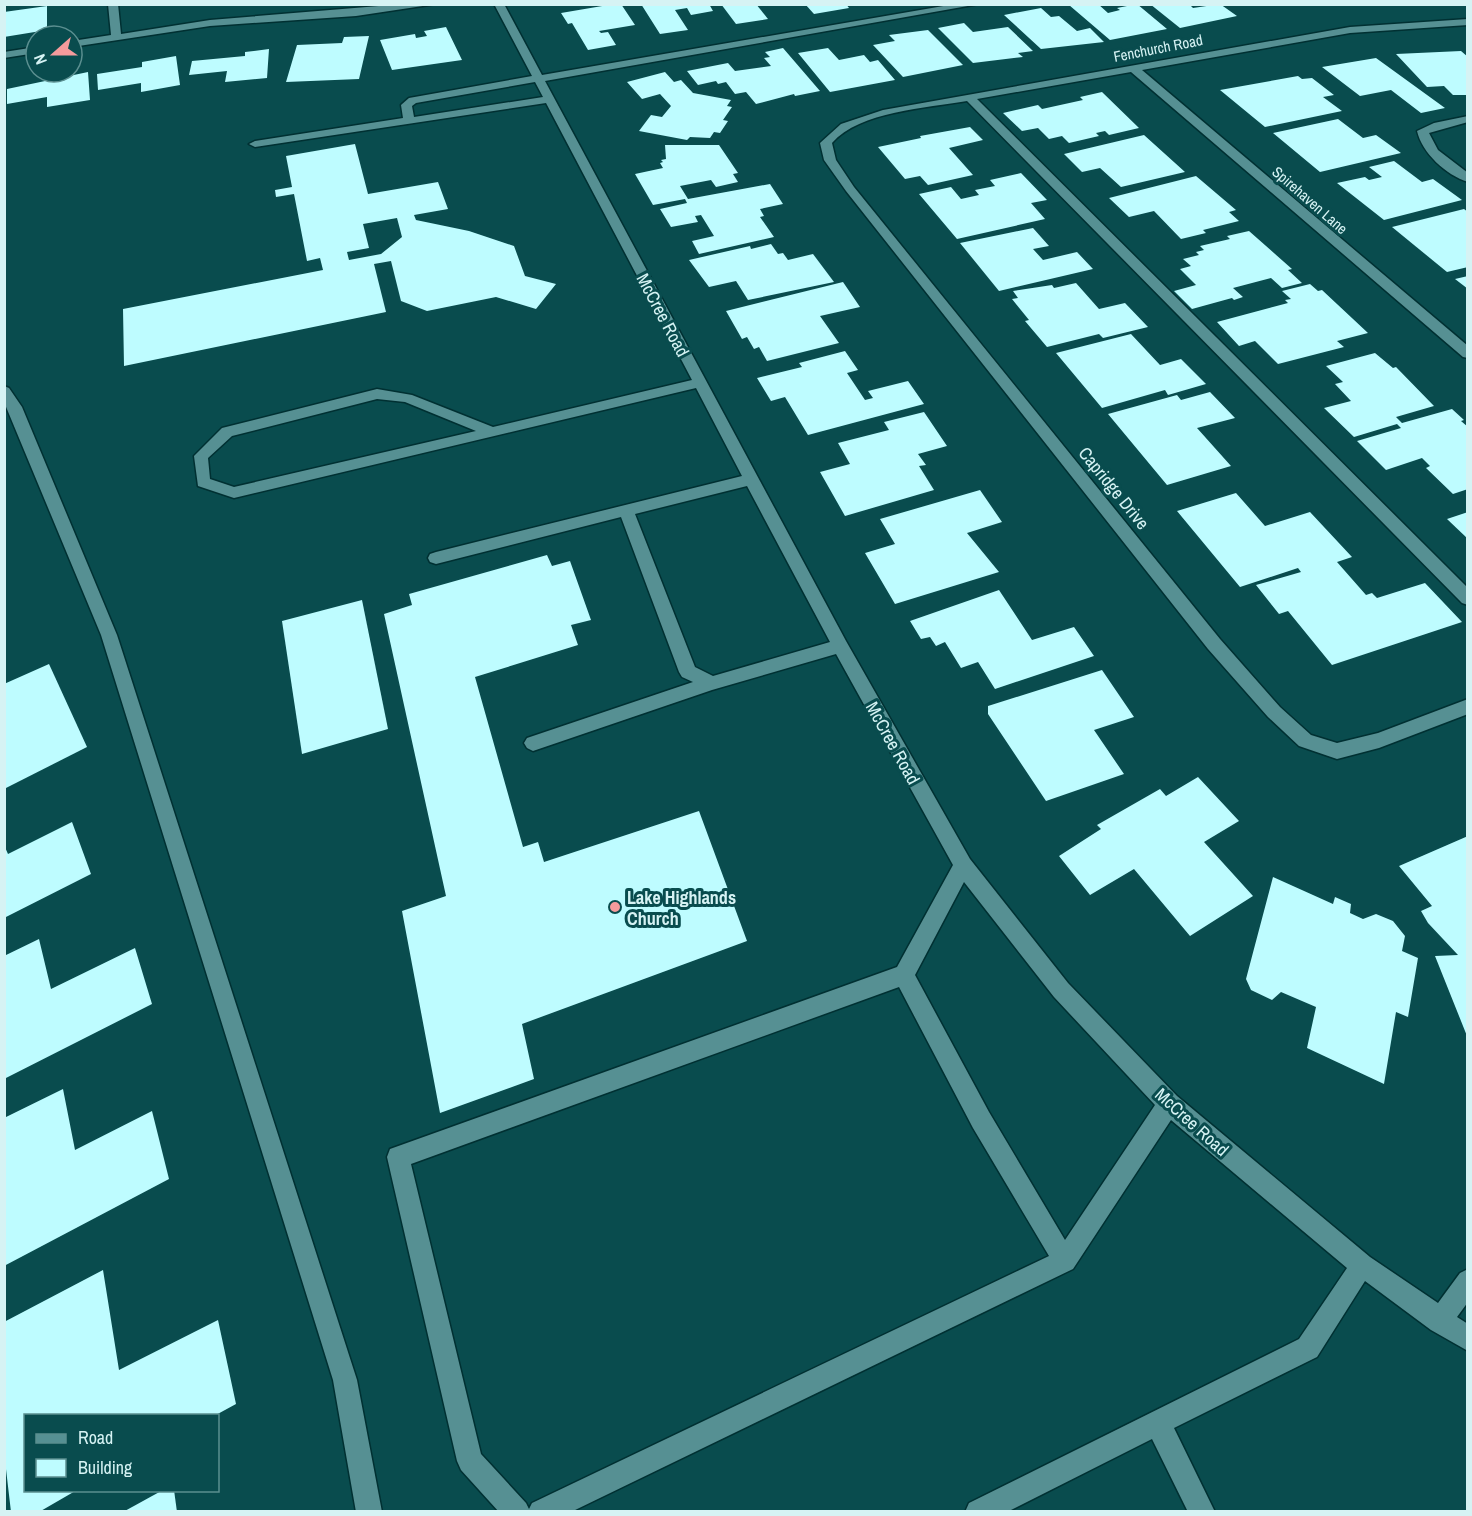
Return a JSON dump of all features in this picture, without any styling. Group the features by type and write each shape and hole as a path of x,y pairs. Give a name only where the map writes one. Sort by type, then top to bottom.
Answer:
{"street":[{"path":"113,4 116,38"},
{"path":"304,4 307,16"},
{"path":"84,42 210,23 356,13 432,4"},
{"name":"McCree Road","path":"499,4 537,80 840,646 963,865 1061,990 1169,1104 1362,1265 1467,1339"},
{"path":"409,121 406,105 413,100 975,4"},
{"name":"Fenchurch Road","path":"856,121 970,98 1350,30 1467,22"},
{"path":"4,55 24,52"},
{"name":"Spirehaven Lane","path":"1133,68 1467,354"},
{"path":"970,98 1467,599"},
{"path":"255,144 548,100"},
{"path":"1467,119 1438,124 1423,131 1424,141 1467,179"},
{"name":"Capridge Drive","path":"856,121 836,130 826,143 830,160 850,189 1214,644 1274,712 1305,741 1337,751 1379,740 1467,706"},
{"path":"493,432 406,398 377,394 227,432 201,456 203,482 234,493 493,432 699,383"},
{"path":"4,392 15,407 109,635 345,1380 369,1512"},
{"path":"436,558 752,479"},
{"path":"626,510 688,672 712,683"},
{"path":"533,743 712,683 840,646"},
{"path":"517,1512 470,1461 398,1157 904,975 963,865"},
{"path":"904,975 981,1120 1065,1261"},
{"path":"541,1512 1065,1261 1169,1104"},
{"path":"978,1512 1308,1348 1362,1265"},
{"path":"1440,1320 1467,1281"},
{"path":"1158,1423 1202,1512"}],"building":[{"path":"621,4 635,25 599,31 608,32 616,45 588,50 572,23 568,24 561,13"},
{"path":"641,4 709,4 713,11 691,15 687,8 675,10 688,30 660,34"},
{"path":"721,4 756,4 768,19 736,24"},
{"path":"805,4 846,4 849,8 814,14"},
{"path":"1098,4 1108,13 1120,10 1117,8 1137,4 1167,29 1110,40 1069,5"},
{"path":"1150,4 1189,4 1193,8 1220,4 1237,16 1180,28"},
{"path":"47,6 47,24 24,24 24,34 4,37 4,12"},
{"path":"1041,8 1051,17 1059,16 1077,31 1090,28 1104,42 1041,49 1004,15"},
{"path":"964,23 973,32 1008,27 1033,51 1018,53 1023,57 973,63 938,28"},
{"path":"446,27 462,60 392,70 380,40 415,34 416,38 427,36 424,31"},
{"path":"928,30 963,65 903,77 873,45 895,41 889,35"},
{"path":"369,36 359,79 286,82 297,45 342,43 344,37"},
{"path":"783,48 820,91 795,96 794,94 756,104 746,92 735,94 726,82 718,84 716,81 698,85 687,71 728,63 735,71 771,66 764,58 770,57 765,52"},
{"path":"828,48 839,60 864,55 870,62 878,60 895,80 830,92 798,53"},
{"path":"269,49 267,78 225,82 227,71 189,75 192,61 245,56 245,52"},
{"path":"1461,51 1468,57 1468,95 1453,95 1444,86 1427,87 1396,54"},
{"path":"176,56 180,85 141,92 141,83 98,90 97,74 142,67 142,62"},
{"path":"1376,58 1445,108 1421,113 1391,90 1360,96 1322,67"},
{"path":"88,72 90,100 47,107 47,97 7,104 7,89 31,84 84,84 84,73"},
{"path":"665,72 674,82 681,80 693,93 731,100 727,106 732,107 723,120 728,121 720,133 714,132 710,138 690,137 687,140 639,131 651,115 662,117 671,106 660,94 642,99 627,82"},
{"path":"1298,76 1302,79 1312,78 1334,95 1323,97 1342,111 1265,127 1220,90"},
{"path":"1102,92 1139,128 1109,135 1105,131 1096,133 1099,136 1069,143 1062,136 1049,139 1038,128 1022,131 1003,113 1038,105 1042,109 1083,100 1080,97"},
{"path":"1338,119 1363,138 1376,135 1401,153 1320,172 1273,133"},
{"path":"970,127 983,140 949,148 973,175 928,185 920,176 905,179 878,147 921,138 920,136"},
{"path":"1144,135 1185,172 1121,187 1100,168 1082,172 1064,154"},
{"path":"355,144 368,194 438,182 448,209 414,215 416,220 469,231 514,246 525,276 556,284 536,309 496,297 427,311 401,301 391,261 374,264 386,312 124,366 123,309 323,270 320,258 307,261 294,194 276,197 275,190 292,187 286,156","holes":["397,218 402,237 381,254 349,260 347,252 369,248 363,224"]},
{"path":"665,145 719,145 738,173 733,174 738,182 716,187 711,180 680,186 688,199 770,184 783,204 760,209 764,216 760,217 774,237 699,254 692,241 714,236 701,215 695,216 698,222 671,227 660,209 687,203 685,199 653,205 635,174 663,168 660,163 663,162 661,160 666,159"},
{"path":"1394,161 1422,182 1433,179 1462,200 1384,220 1337,183 1365,177 1369,180 1382,177 1369,167"},
{"path":"1021,173 1047,200 1031,203 1045,219 957,239 919,194 951,187 961,199 979,195 975,190 995,186 990,180"},
{"path":"1196,176 1236,210 1229,212 1239,221 1203,230 1206,233 1181,239 1154,211 1129,217 1109,198"},
{"path":"1464,209 1468,212 1468,267 1447,272 1392,227"},
{"path":"1033,228 1049,246 1033,249 1043,260 1077,252 1093,269 999,291 960,243"},
{"path":"1249,231 1292,269 1288,270 1302,283 1282,288 1271,278 1233,288 1243,297 1192,309 1174,291 1196,285 1180,269 1191,266 1183,259 1199,255 1196,252 1204,250 1200,246 1230,239 1227,236"},
{"path":"771,244 778,254 783,253 788,260 813,254 834,282 748,300 736,281 709,287 689,260 750,246 751,249"},
{"path":"1468,276 1468,289 1455,279"},
{"path":"843,282 860,307 820,316 839,343 767,361 759,347 754,349 747,337 742,339 726,311"},
{"path":"1076,283 1099,309 1125,303 1148,327 1103,338 1099,334 1047,347 1025,321 1029,320 1012,299 1018,298 1013,291 1052,285 1054,288"},
{"path":"1310,284 1318,291 1322,290 1368,333 1337,341 1344,347 1278,364 1255,341 1239,346 1217,322 1288,303 1285,300 1291,299 1282,291"},
{"path":"1131,334 1160,365 1181,359 1206,384 1168,395 1165,390 1102,408 1056,353"},
{"path":"845,351 858,370 847,373 865,400 873,398 868,391 908,381 924,404 808,435 785,397 771,401 757,378 802,367 799,363"},
{"path":"1375,353 1393,368 1396,367 1434,406 1396,417 1402,423 1452,409 1464,420 1461,421 1468,427 1468,489 1453,494 1426,468 1430,466 1422,458 1386,470 1357,441 1401,428 1397,424 1354,437 1324,408 1351,401 1335,384 1343,382 1326,366"},
{"path":"1210,392 1235,418 1197,428 1231,466 1167,485 1108,414 1177,395 1181,400"},
{"path":"924,412 947,446 918,454 926,465 919,466 934,490 845,516 820,472 850,464 838,443 889,430 884,422"},
{"path":"980,490 1002,522 967,533 999,572 895,604 865,553 895,544 880,519"},
{"path":"1236,493 1265,526 1310,512 1352,557 1337,562 1366,595 1372,593 1377,598 1425,583 1462,622 1332,665 1288,611 1279,614 1256,585 1301,572 1298,568 1240,587 1177,511"},
{"path":"1468,512 1468,539 1447,519"},
{"path":"547,555 552,566 570,561 591,620 571,625 578,645 475,677 523,847 538,842 544,862 699,811 747,941 522,1024 534,1079 440,1113 402,911 446,896 384,614 412,605 409,594"},
{"path":"999,590 1032,640 1074,627 1094,656 995,689 978,662 961,668 945,642 936,646 930,637 921,639 910,621"},
{"path":"362,600 388,729 302,754 282,621"},
{"path":"49,664 87,747 4,789 4,684"},
{"path":"1102,670 1134,717 1094,730 1124,774 1046,801 988,714 988,706"},
{"path":"1198,777 1239,821 1204,842 1253,896 1190,936 1134,869 1090,895 1059,856 1101,829 1097,825 1160,789 1166,796"},
{"path":"72,822 91,874 4,918 4,845 8,854"},
{"path":"1468,836 1467,1036 1435,956 1458,955 1428,923 1421,911 1432,906 1399,866"},
{"path":"1273,877 1333,904 1335,897 1351,904 1350,913 1363,919 1376,914 1393,921 1405,936 1402,951 1418,958 1408,1017 1396,1012 1384,1084 1307,1048 1316,1007 1281,992 1272,1000 1251,990 1246,979"},
{"path":"39,939 51,989 135,948 152,1004 4,1079 4,956"},
{"path":"63,1089 75,1150 152,1111 169,1179 4,1266 4,1118"},
{"path":"103,1270 119,1370 218,1320 236,1404 218,1414 24,1414 24,1492 74,1492 39,1512 11,1512 4,1452 4,1322"},
{"path":"159,1492 174,1492 177,1512 123,1512"}],"place":[{"name":"Lake Highlands Church","path":"615,907"}]}
